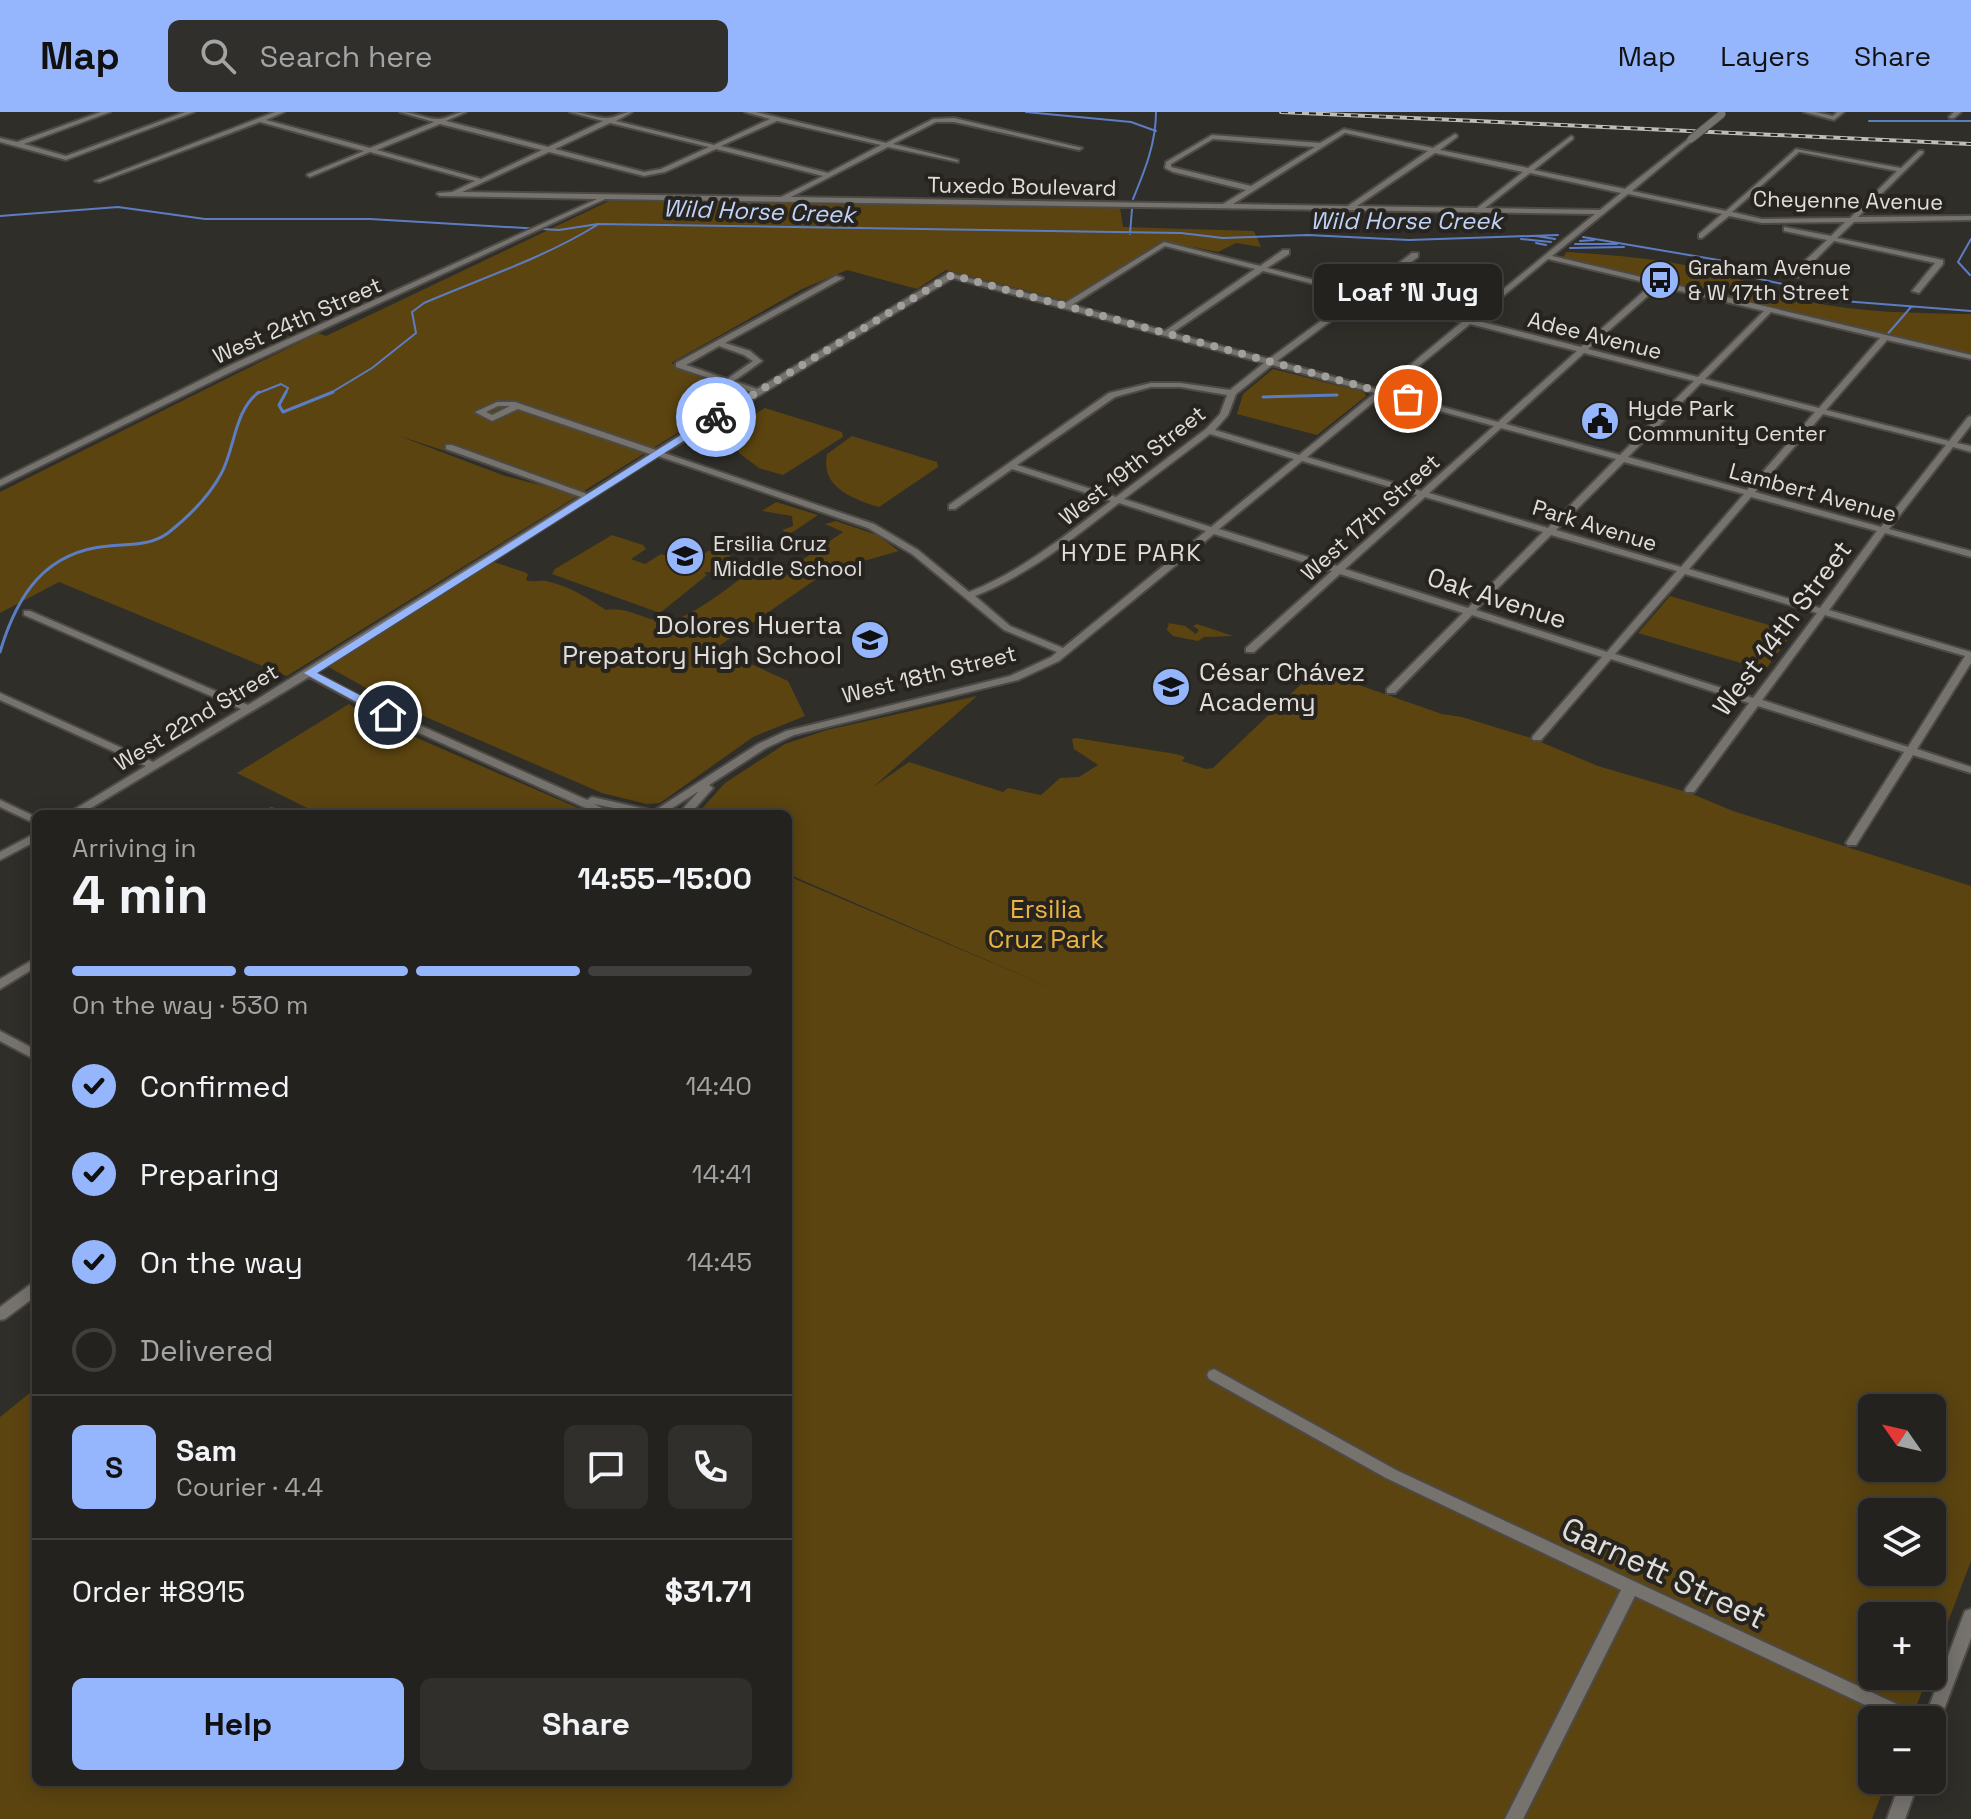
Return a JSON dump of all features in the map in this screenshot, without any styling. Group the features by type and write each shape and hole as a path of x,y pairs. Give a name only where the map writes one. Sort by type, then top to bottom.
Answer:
{"street":[{"path":"16,145 107,112"},
{"path":"0,140 66,158 191,112"},
{"path":"98,181 281,112"},
{"path":"403,112 545,149 654,173 775,119"},
{"path":"310,175 463,112"},
{"path":"573,112 829,175"},
{"path":"451,195 629,112"},
{"path":"748,112 956,161"},
{"path":"1807,112 1837,115"},
{"name":"West 18th Street","path":"658,810 728,770 762,746 790,733 1014,678 1065,652 1723,113"},
{"path":"781,200 945,119 1079,148"},
{"path":"260,120 478,180"},
{"name":"Cheyenne Avenue","path":"1321,145 1344,131 1762,221 1971,218"},
{"path":"1350,208 1455,136"},
{"path":"1253,189 1168,168 1168,163 1212,137 1321,145"},
{"path":"1477,211 1571,138"},
{"path":"1225,206 1321,145"},
{"name":"Cheyenne Avenue","path":"1725,213 1798,150 1902,170"},
{"path":"1795,275 1921,152"},
{"name":"Tuxedo Boulevard","path":"440,194 1602,212"},
{"name":"West 24th Street","path":"2,482 236,366 605,198"},
{"path":"1538,211 1592,220"},
{"path":"1702,236 1725,213"},
{"path":"1787,229 1940,262 1916,291"},
{"name":"Adee Avenue","path":"1066,306 1164,244 1971,449"},
{"path":"1167,333 1286,252"},
{"name":"West 19th Street","path":"967,596 998,584 1117,501 1209,431 1224,415 1232,393 1415,255"},
{"path":"1547,257 1971,357"},
{"name":"Lambert Avenue","path":"952,275 1971,554"},
{"name":"West 22nd Street","path":"80,810 309,673 657,453 952,275"},
{"path":"758,392 679,365 839,278"},
{"name":"West 17th Street","path":"1250,650 1657,283"},
{"path":"1391,691 1618,458 1769,310"},
{"path":"1537,738 1747,493 1824,412 1885,337"},
{"path":"717,343 747,353 758,361 728,382"},
{"path":"952,507 1112,395 1130,389 1180,385 1232,393"},
{"path":"486,407 518,406 871,526 915,552 1007,628 1065,652"},
{"name":"West 14th Street","path":"1690,790 1883,530 1971,419"},
{"name":"Park Avenue","path":"1209,431 1971,655"},
{"path":"449,447 588,497"},
{"name":"Oak Avenue","path":"1010,466 1971,770"},
{"path":"27,613 249,709"},
{"path":"1852,843 1971,655"},
{"path":"309,673 388,715 601,810"},
{"path":"0,696 154,766"},
{"name":"West 18th Street","path":"688,810 728,770"},
{"path":"577,797 639,810"},
{"path":"0,803 32,819"},
{"path":"0,857 32,838"},
{"path":"0,985 32,965"},
{"path":"0,1035 32,1054"},
{"path":"0,1315 32,1291"},
{"name":"Garnett Street","path":"1214,1375 1391,1474 1884,1706"},
{"path":"1514,1819 1630,1589"},
{"path":"1937,1706 1971,1616"},
{"path":"1896,1819 1905,1794"}],"green space":[{"path":"609,201 1120,208 1123,227 1254,231 1261,247 1236,243 1218,252 1163,241 1066,301 946,270 917,289 847,270 802,289 671,363 745,391 579,494 399,436 505,476 579,495 287,676 59,582 0,613 0,492 318,333 326,336"},
{"path":"1566,252 1640,258 1694,267 1826,305 1888,312 1971,314 1971,355 1563,258"},
{"path":"1273,369 1364,392 1366,396 1317,435 1237,414 1243,394"},
{"path":"765,408 842,432 843,437 783,475 759,468 739,453 735,434 748,418"},
{"path":"852,436 937,462 938,467 879,507 869,504 850,496 834,484 826,466 827,454"},
{"path":"776,502 818,515 790,534 782,530 793,526 792,516 762,511"},
{"path":"836,521 877,535 899,551 828,571 716,648 788,681 805,716 753,737 660,803 647,804 602,793 391,702 325,665 491,561 528,574 526,580 546,581 571,589 606,610 620,610 654,620 671,620 695,611 749,573 776,578 843,532 825,524"},
{"path":"612,535 643,545 646,549 631,559 645,564 661,554 689,564 708,551 736,551 710,572 704,572 707,575 660,613 552,574 555,569"},
{"path":"1670,596 1793,632 1765,670 1638,633"},
{"path":"1169,623 1185,626 1196,634 1199,630 1193,626 1197,624 1233,636 1204,637 1198,641 1173,636 1167,630"},
{"name":"Ersilia Cruz Park","path":"1316,670 1442,714 1531,738 1598,766 1690,793 1733,811 1971,886 1971,1561 1946,1627 1946,1602 1858,1602 1858,1690 1923,1690 1916,1706 1858,1706 1858,1794 1882,1794 1872,1819 0,1819 0,1417 32,1391 32,1786 792,1786 792,878 1063,993 792,876 792,810 701,810 725,783 785,744 827,730 977,696 873,787 909,762 1003,792 1008,788 1041,795 1060,778 1079,777 1098,765 1074,749 1072,739 1076,738 1176,754 1185,757 1182,761 1206,769 1213,768"},
{"path":"349,704 364,715 583,810 311,810 237,773"}],"waterway":[{"path":"1026,112 1131,122 1155,131"},
{"path":"1155,131 1156,112"},
{"path":"1869,121 1971,121"},
{"path":"1133,199 1146,167 1155,131"},
{"name":"Wild Horse Creek","path":"0,216 118,207 205,219 370,219 559,230 598,224 1130,232"},
{"path":"1130,232 1132,209"},
{"path":"331,393 372,368 416,333 412,312 424,303 534,258 597,225"},
{"name":"Wild Horse Creek","path":"1130,232 1223,238 1308,235 1409,240 1558,235"},
{"name":"Wild Horse Creek","path":"1536,236 1555,239"},
{"name":"Wild Horse Creek","path":"1583,237 1730,262 1742,275 1800,288 1830,300 1971,311"},
{"name":"Wild Horse Creek","path":"1521,239 1551,242"},
{"path":"1970,275 1958,262 1971,239"},
{"name":"Wild Horse Creek","path":"1580,241 1594,240"},
{"name":"Wild Horse Creek","path":"1536,243 1546,245"},
{"name":"Wild Horse Creek","path":"1575,244 1617,244"},
{"name":"Wild Horse Creek","path":"1570,248 1624,247"},
{"path":"1885,337 1911,307"},
{"path":"258,393 281,384 288,388 286,392"},
{"path":"286,392 279,405 283,412 331,393"},
{"path":"0,652 25,595 51,567 87,550 154,540 168,533 190,514 221,474 244,409 258,393"},
{"path":"1263,397 1337,395"}],"railway":[{"path":"1281,112 1971,144"}],"way so far":[{"path":"716,417 952,275 1408,399"}],"place":[{"name":"Graham Avenue & W 17th Street","path":"1660,280"},
{"name":"Loaf 'N Jug","path":"1408,399"},
{"name":"Hyde Park Community Center","path":"1600,421"},
{"name":"Ersilia Cruz Middle School","path":"685,556"},
{"name":"Dolores Huerta Prepatory High School","path":"870,640"},
{"name":"César Chávez Academy","path":"1171,687"}],"district":[{"name":"HYDE PARK","path":"1132,552"}],"route":[{"path":"388,715 309,673 716,417"}]}
